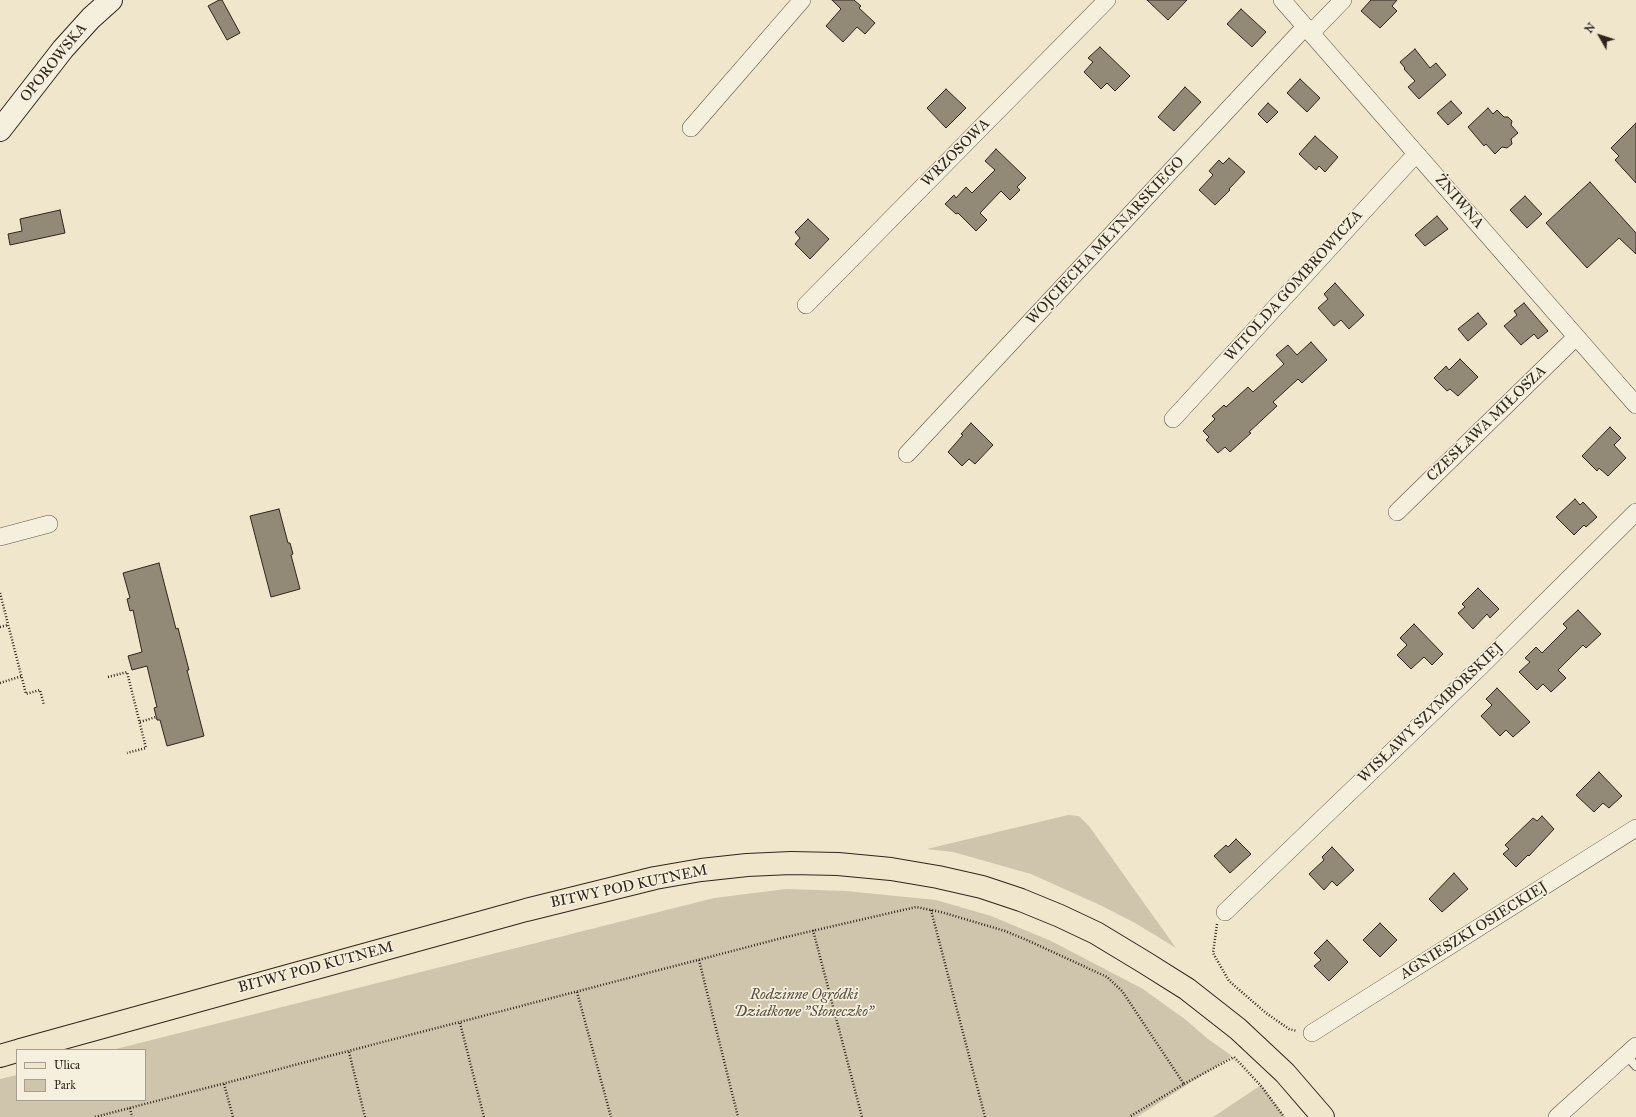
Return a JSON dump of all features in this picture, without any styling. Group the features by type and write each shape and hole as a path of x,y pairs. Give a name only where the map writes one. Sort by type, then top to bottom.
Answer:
{"main road":[{"name":"BITWY POD KUTNEM","path":"24,1049 526,910 655,878 701,870 747,865 791,863 838,864 892,869 982,887 1021,900 1060,916 1096,934 1186,989 1238,1029 1284,1073 1324,1117"},
{"path":"0,1056 16,1051"}],"street":[{"name":"OPOROWSKA","path":"0,130 63,49 91,18 111,0"},
{"path":"691,128 802,0"},
{"name":"WRZOSOWA","path":"806,305 1107,0"},
{"name":"ŻNIWNA","path":"1282,0 1636,405"},
{"name":"WOJCIECHA MŁYNARSKIEGO","path":"907,454 1308,30 1343,0"},
{"name":"WITOLDA GOMBROWICZA","path":"1173,419 1416,154"},
{"name":"CZESŁAWA MIŁOSZA","path":"1397,512 1576,337"},
{"name":"WISŁAWY SZYMBORSKIEJ","path":"1225,912 1474,672 1636,512"},
{"path":"0,537 48,524"},
{"name":"AGNIESZKI OSIECKIEJ","path":"1312,1034 1636,828"},
{"path":"1557,1117 1633,1056"}],"path":[{"path":"0,593 26,694 40,690 44,706"},
{"path":"0,627 8,625"},
{"path":"108,677 127,672 140,722 146,748 127,753"},
{"path":"0,682 22,676"},
{"path":"140,722 156,718"},
{"path":"95,1117 813,930 916,907 1005,931 1029,940 1107,977 1122,991 1184,1084"},
{"path":"931,910 985,1117"},
{"path":"1225,912 1216,926 1213,953 1229,981 1266,1013 1289,1029 1312,1034"},
{"path":"813,930 862,1117"},
{"path":"699,960 738,1117"},
{"path":"577,992 611,1117"},
{"path":"460,1023 484,1117"},
{"path":"349,1052 365,1117"},
{"path":"1129,1117 1184,1084 1234,1057 1262,1087 1284,1117"},
{"path":"224,1084 233,1117"},
{"path":"130,1108 132,1117"}],"green space":[{"path":"1068,815 1079,816 1089,826 1176,948 1135,923 1102,906 1031,874 953,852 927,849"},
{"name":"Rodzinne Ogródki Działkowe \"Słoneczko\"","path":"786,889 846,891 936,900 991,916 1051,941 1143,989 1232,1056 1137,1117 0,1117 0,1079 16,1075 16,1101 146,1101 146,1049 116,1049 714,898"},
{"path":"1261,1085 1285,1117 1213,1117"}],"building":[{"path":"222,0 240,33 227,40 208,6"},
{"path":"832,0 854,0 861,6 859,8 875,23 865,34 857,27 843,42 826,26 841,9"},
{"path":"1147,0 1187,0 1168,20"},
{"path":"1371,0 1397,0 1392,6 1397,11 1380,28 1361,11"},
{"path":"1241,9 1266,32 1252,47 1227,24"},
{"path":"1100,47 1130,76 1115,91 1107,83 1101,89 1084,72 1093,62 1088,58"},
{"path":"1415,49 1430,68 1436,63 1446,75 1419,99 1408,87 1415,81 1400,62"},
{"path":"1300,79 1320,98 1307,112 1287,93"},
{"path":"1185,87 1201,102 1174,131 1158,117"},
{"path":"946,89 966,108 946,128 927,108"},
{"path":"1451,101 1462,113 1448,125 1437,113"},
{"path":"1268,103 1278,112 1267,123 1258,114"},
{"path":"1488,108 1493,114 1497,110 1504,117 1508,117 1512,121 1511,125 1518,133 1511,139 1512,144 1507,148 1502,147 1495,154 1486,144 1484,146 1468,127"},
{"path":"1636,123 1636,183 1615,160 1619,156 1611,148"},
{"path":"1315,136 1338,157 1325,172 1319,166 1316,170 1299,154"},
{"path":"996,149 1026,178 1017,187 1020,190 1010,200 1001,191 980,213 987,220 976,231 958,213 956,214 945,204 954,195 956,198 966,187 972,193 995,170 985,161"},
{"path":"1229,158 1245,172 1215,205 1199,190 1213,175 1209,171 1219,160 1223,164"},
{"path":"1590,182 1636,233 1636,254 1619,238 1587,268 1546,223"},
{"path":"1525,196 1542,214 1527,228 1510,210"},
{"path":"60,210 65,233 10,245 8,234 22,231 20,219"},
{"path":"1437,216 1448,229 1425,246 1415,235"},
{"path":"808,219 829,239 810,259 795,244 800,238 795,232"},
{"path":"1335,283 1364,315 1349,329 1341,320 1334,326 1318,308 1328,299 1324,294"},
{"path":"1524,303 1548,331 1538,339 1534,334 1521,345 1504,326 1517,315 1514,311"},
{"path":"1478,313 1487,324 1468,341 1458,329"},
{"path":"1311,342 1327,360 1302,383 1298,379 1273,402 1277,406 1230,452 1225,447 1218,453 1206,440 1209,437 1203,431 1215,419 1212,416 1224,405 1226,407 1248,387 1253,392 1284,364 1276,355 1288,345 1297,355"},
{"path":"1460,359 1478,377 1458,396 1450,389 1447,391 1434,378 1446,366 1449,370"},
{"path":"971,423 993,445 975,464 969,459 962,466 948,452"},
{"path":"1610,427 1621,438 1614,445 1626,458 1608,476 1599,468 1597,471 1582,456"},
{"path":"1575,499 1580,505 1583,502 1597,517 1586,527 1584,525 1574,535 1556,517"},
{"path":"279,509 288,543 290,543 293,554 291,555 300,589 271,597 250,516"},
{"path":"159,563 176,629 178,628 189,670 187,670 204,736 167,746 160,720 157,720 154,708 157,707 147,666 132,670 128,656 142,652 133,610 130,611 127,599 130,598 123,573"},
{"path":"1478,588 1499,609 1490,618 1487,614 1473,629 1458,613 1465,607 1462,604"},
{"path":"1578,610 1601,634 1586,648 1583,645 1558,670 1566,678 1551,692 1543,684 1537,690 1519,672 1530,662 1525,658 1536,647 1542,653 1567,628 1563,624"},
{"path":"1414,624 1443,654 1432,665 1424,657 1411,669 1397,655 1407,645 1400,638"},
{"path":"1497,688 1530,722 1513,737 1506,730 1500,736 1481,716 1492,705 1486,699"},
{"path":"1599,772 1622,796 1609,808 1603,803 1594,812 1576,795"},
{"path":"1542,816 1554,829 1529,856 1528,855 1516,867 1503,854 1509,849 1505,845 1533,818 1537,821"},
{"path":"1236,839 1251,854 1230,873 1214,856 1226,845 1228,847"},
{"path":"1332,847 1354,870 1337,886 1332,881 1324,890 1309,874 1324,860 1322,857"},
{"path":"1454,873 1468,889 1442,912 1429,899"},
{"path":"1380,923 1397,940 1380,957 1363,940"},
{"path":"1327,940 1348,962 1329,981 1314,966 1321,960 1314,953"}]}
